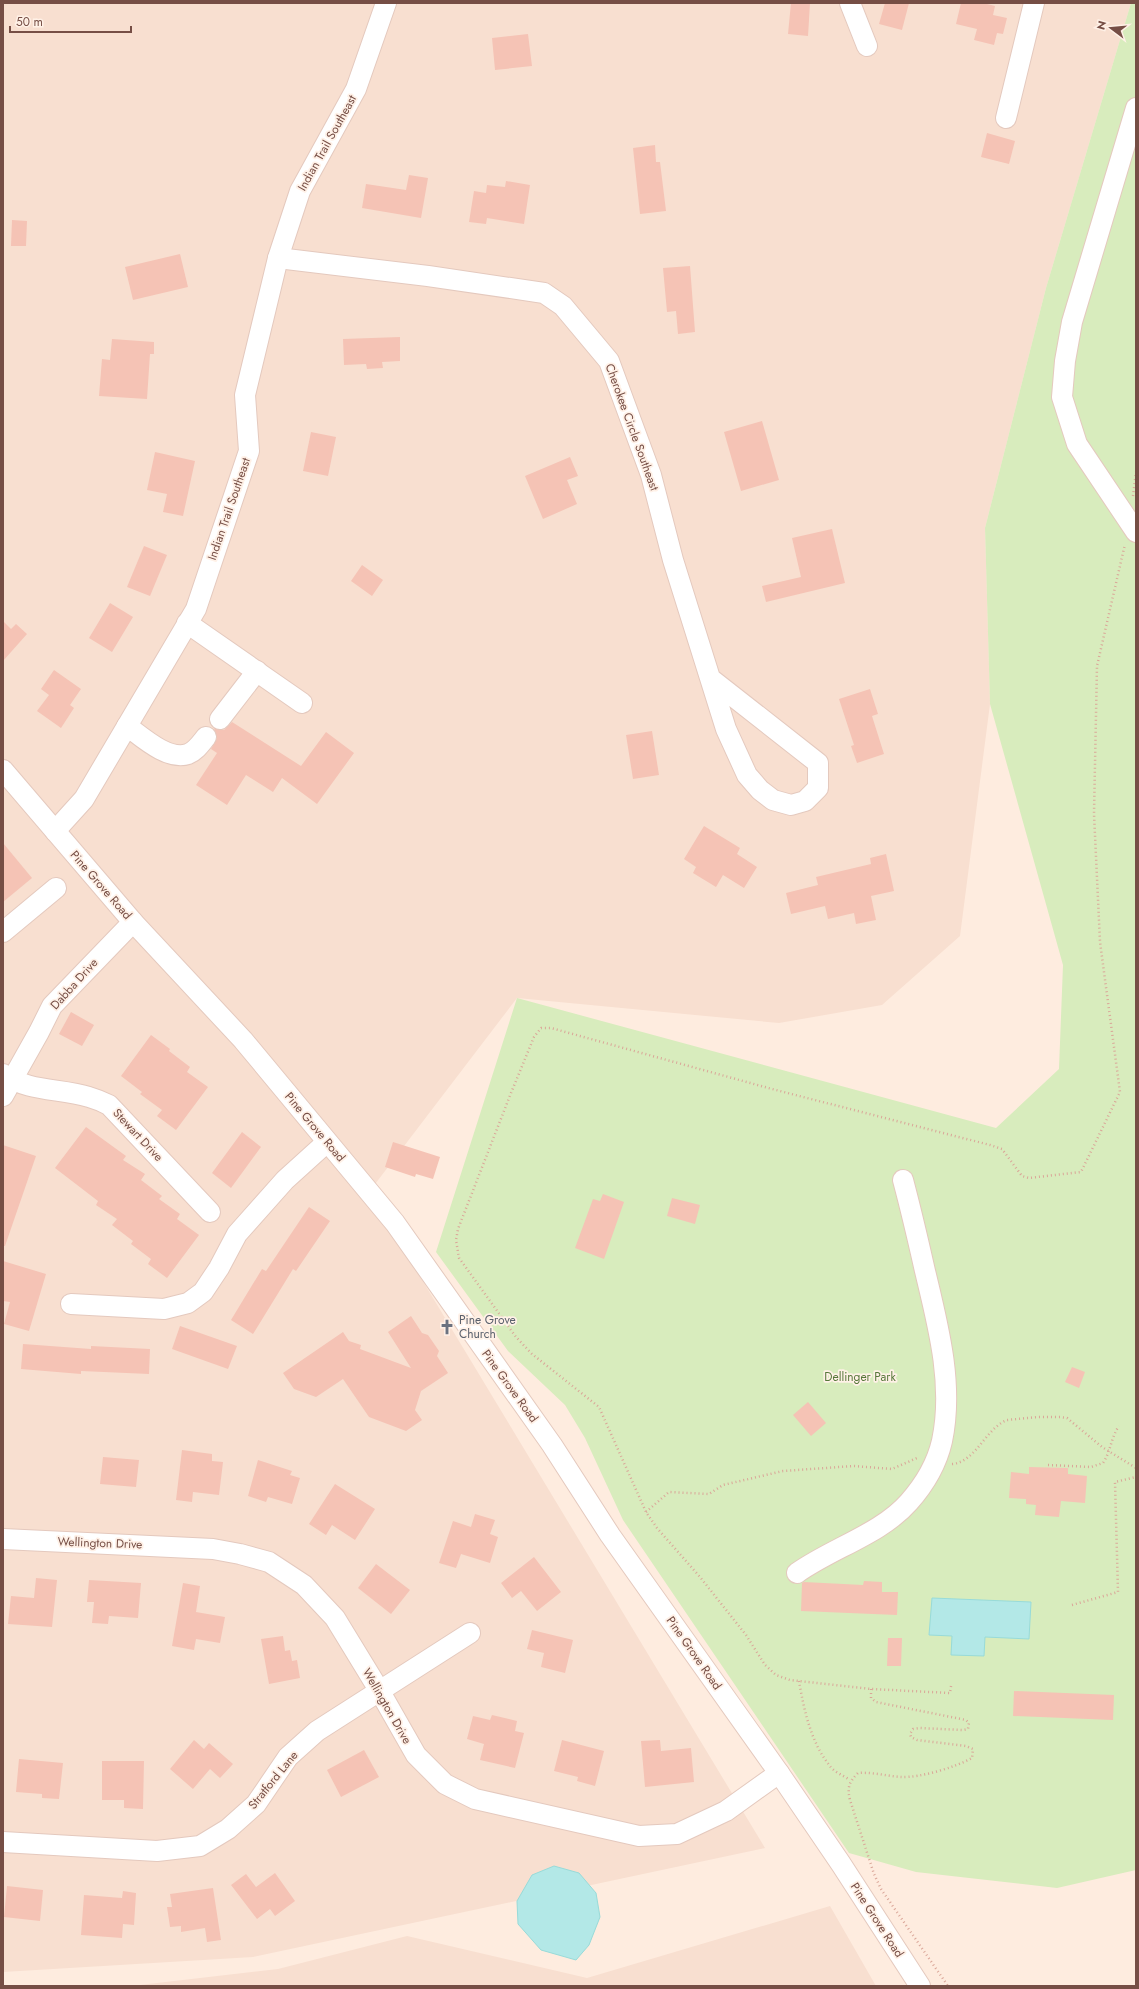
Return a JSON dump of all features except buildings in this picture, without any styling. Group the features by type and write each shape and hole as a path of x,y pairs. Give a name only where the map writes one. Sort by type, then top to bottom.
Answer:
{"street":[{"name":"Indian Trail Southeast","path":"55,831 84,799 196,609 249,451 245,395 278,258 300,191 356,89 386,3"},
{"path":"850,3 867,46"},
{"path":"1006,118 1034,3"},
{"path":"1133,528 1077,444 1062,397 1065,361 1072,322 1136,108"},
{"name":"Cherokee Circle Southeast","path":"278,258 428,276 544,294 563,306 609,361 651,475 673,560 726,729 747,775 760,790 773,800 791,805 805,801 818,788 818,762 711,679"},
{"path":"187,623 302,703"},
{"path":"220,718 256,671"},
{"path":"127,726 162,751 178,755 188,754 197,748 206,737"},
{"name":"Pine Grove Road","path":"3,770 133,922 243,1040 396,1223 552,1445 610,1536 779,1773 841,1864 920,1986"},
{"path":"3,932 56,888"},
{"name":"Dabba Drive","path":"6,1084 52,1006 133,922"},
{"name":"Stewart Drive","path":"6,1084 89,1096 110,1105 210,1212"},
{"path":"71,1304 164,1309 188,1303 203,1292 219,1268 237,1234 285,1180 327,1142"},
{"path":"797,1573 809,1564 862,1536 894,1515 909,1502 918,1491 936,1460 942,1442 945,1372 938,1322 903,1180"},
{"name":"Wellington Drive","path":"3,1539 213,1549 240,1554 268,1562 304,1585 334,1618 379,1690 416,1755 445,1784 475,1799 639,1836 677,1834 726,1811 779,1773"},
{"name":"Stratford Lane","path":"3,1842 157,1851 200,1846 228,1829 256,1804 288,1757 317,1731 470,1633"}],"path":[{"path":"951,1686 950,1693 871,1689 799,1681 776,1675 766,1665 746,1635 700,1577 657,1528 646,1512 599,1407 532,1354 516,1337 459,1258 456,1240 458,1229 534,1037 541,1028 551,1028 772,1089 990,1145 1002,1149 1022,1176 1029,1178 1081,1172 1120,1092 1100,942 1094,806 1097,666 1133,528"},
{"path":"646,1512 669,1492 709,1494 723,1485 783,1471 854,1466 892,1468 919,1457 925,1457 945,1463 962,1462 970,1457 978,1445 999,1424 1007,1420 1038,1417 1060,1417 1071,1420 1109,1452 1136,1468"},
{"path":"1048,1465 1091,1467 1103,1463 1109,1452 1112,1435 1119,1426"},
{"path":"1072,1605 1118,1592 1115,1482 1136,1476"},
{"path":"799,1681 804,1709 816,1742 830,1767 850,1780"},
{"path":"871,1689 871,1698 876,1702 966,1720 969,1723 968,1729 963,1730 920,1728 913,1729 910,1734 911,1737 917,1740 966,1746 973,1749 972,1758 964,1762 915,1777 858,1773 850,1780 848,1789 850,1800 874,1874 881,1889 948,1986"}],"shaded area":[{"path":"3,3 1131,3 1046,288 985,528 990,704 960,936 882,1005 779,1023 517,998 369,1192 765,1848 253,1957 3,1972"},
{"path":"830,1906 876,1986 131,1986 278,1969 407,1936 587,1978"}],"green space":[{"name":"Dellinger Park","path":"1131,3 1136,3 1136,1870 1057,1888 916,1872 849,1853 623,1520 585,1438 565,1405 508,1351 436,1252 517,998 996,1128 1059,1069 1063,965 990,704 985,528 1046,288"}],"water":[{"path":"932,1598 1031,1602 1029,1639 985,1637 984,1656 951,1655 952,1636 929,1635"},
{"path":"554,1866 579,1873 596,1893 600,1917 589,1945 576,1960 541,1950 518,1924 517,1901 532,1875"}],"place":[{"name":"Pine Grove Church","path":"447,1327"}]}
